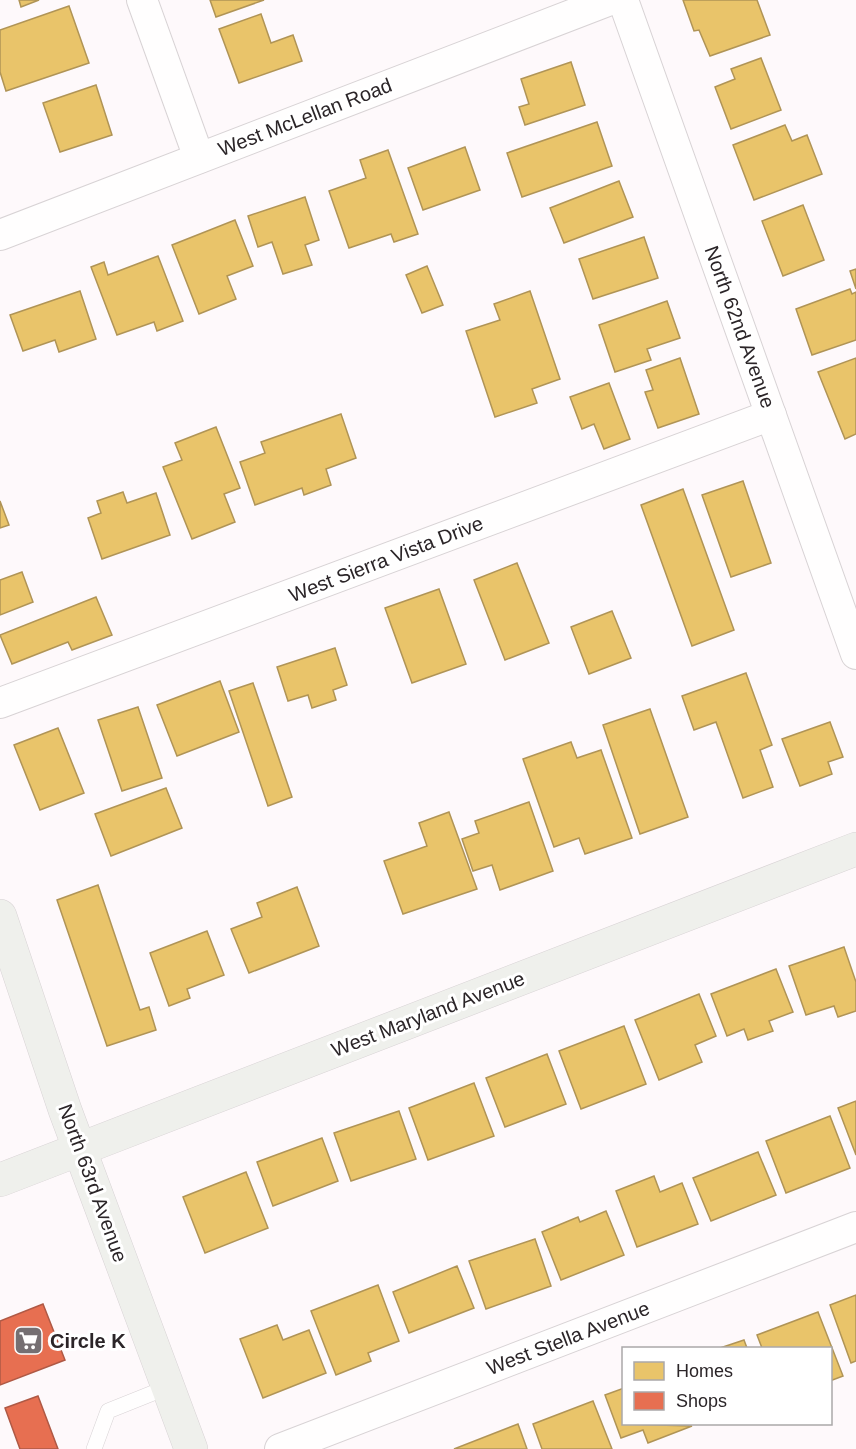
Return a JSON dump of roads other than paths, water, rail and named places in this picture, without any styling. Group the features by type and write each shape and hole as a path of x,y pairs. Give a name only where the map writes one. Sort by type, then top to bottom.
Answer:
{"street":[{"path":"142,0 199,158"},
{"name":"West McLellan Road","path":"0,235 610,0"},
{"name":"North 62nd Avenue","path":"623,0 856,654"},
{"name":"West Sierra Vista Drive","path":"0,704 771,415"},
{"name":"West Maryland Avenue","path":"0,1180 856,849"},
{"name":"North 63rd Avenue","path":"0,916 80,1149 191,1449"},
{"name":"West Stella Avenue","path":"280,1449 856,1227"}],"lane":[{"path":"94,1449 108,1411 168,1387"}],"place":[{"name":"Circle K","path":"29,1341"}]}
